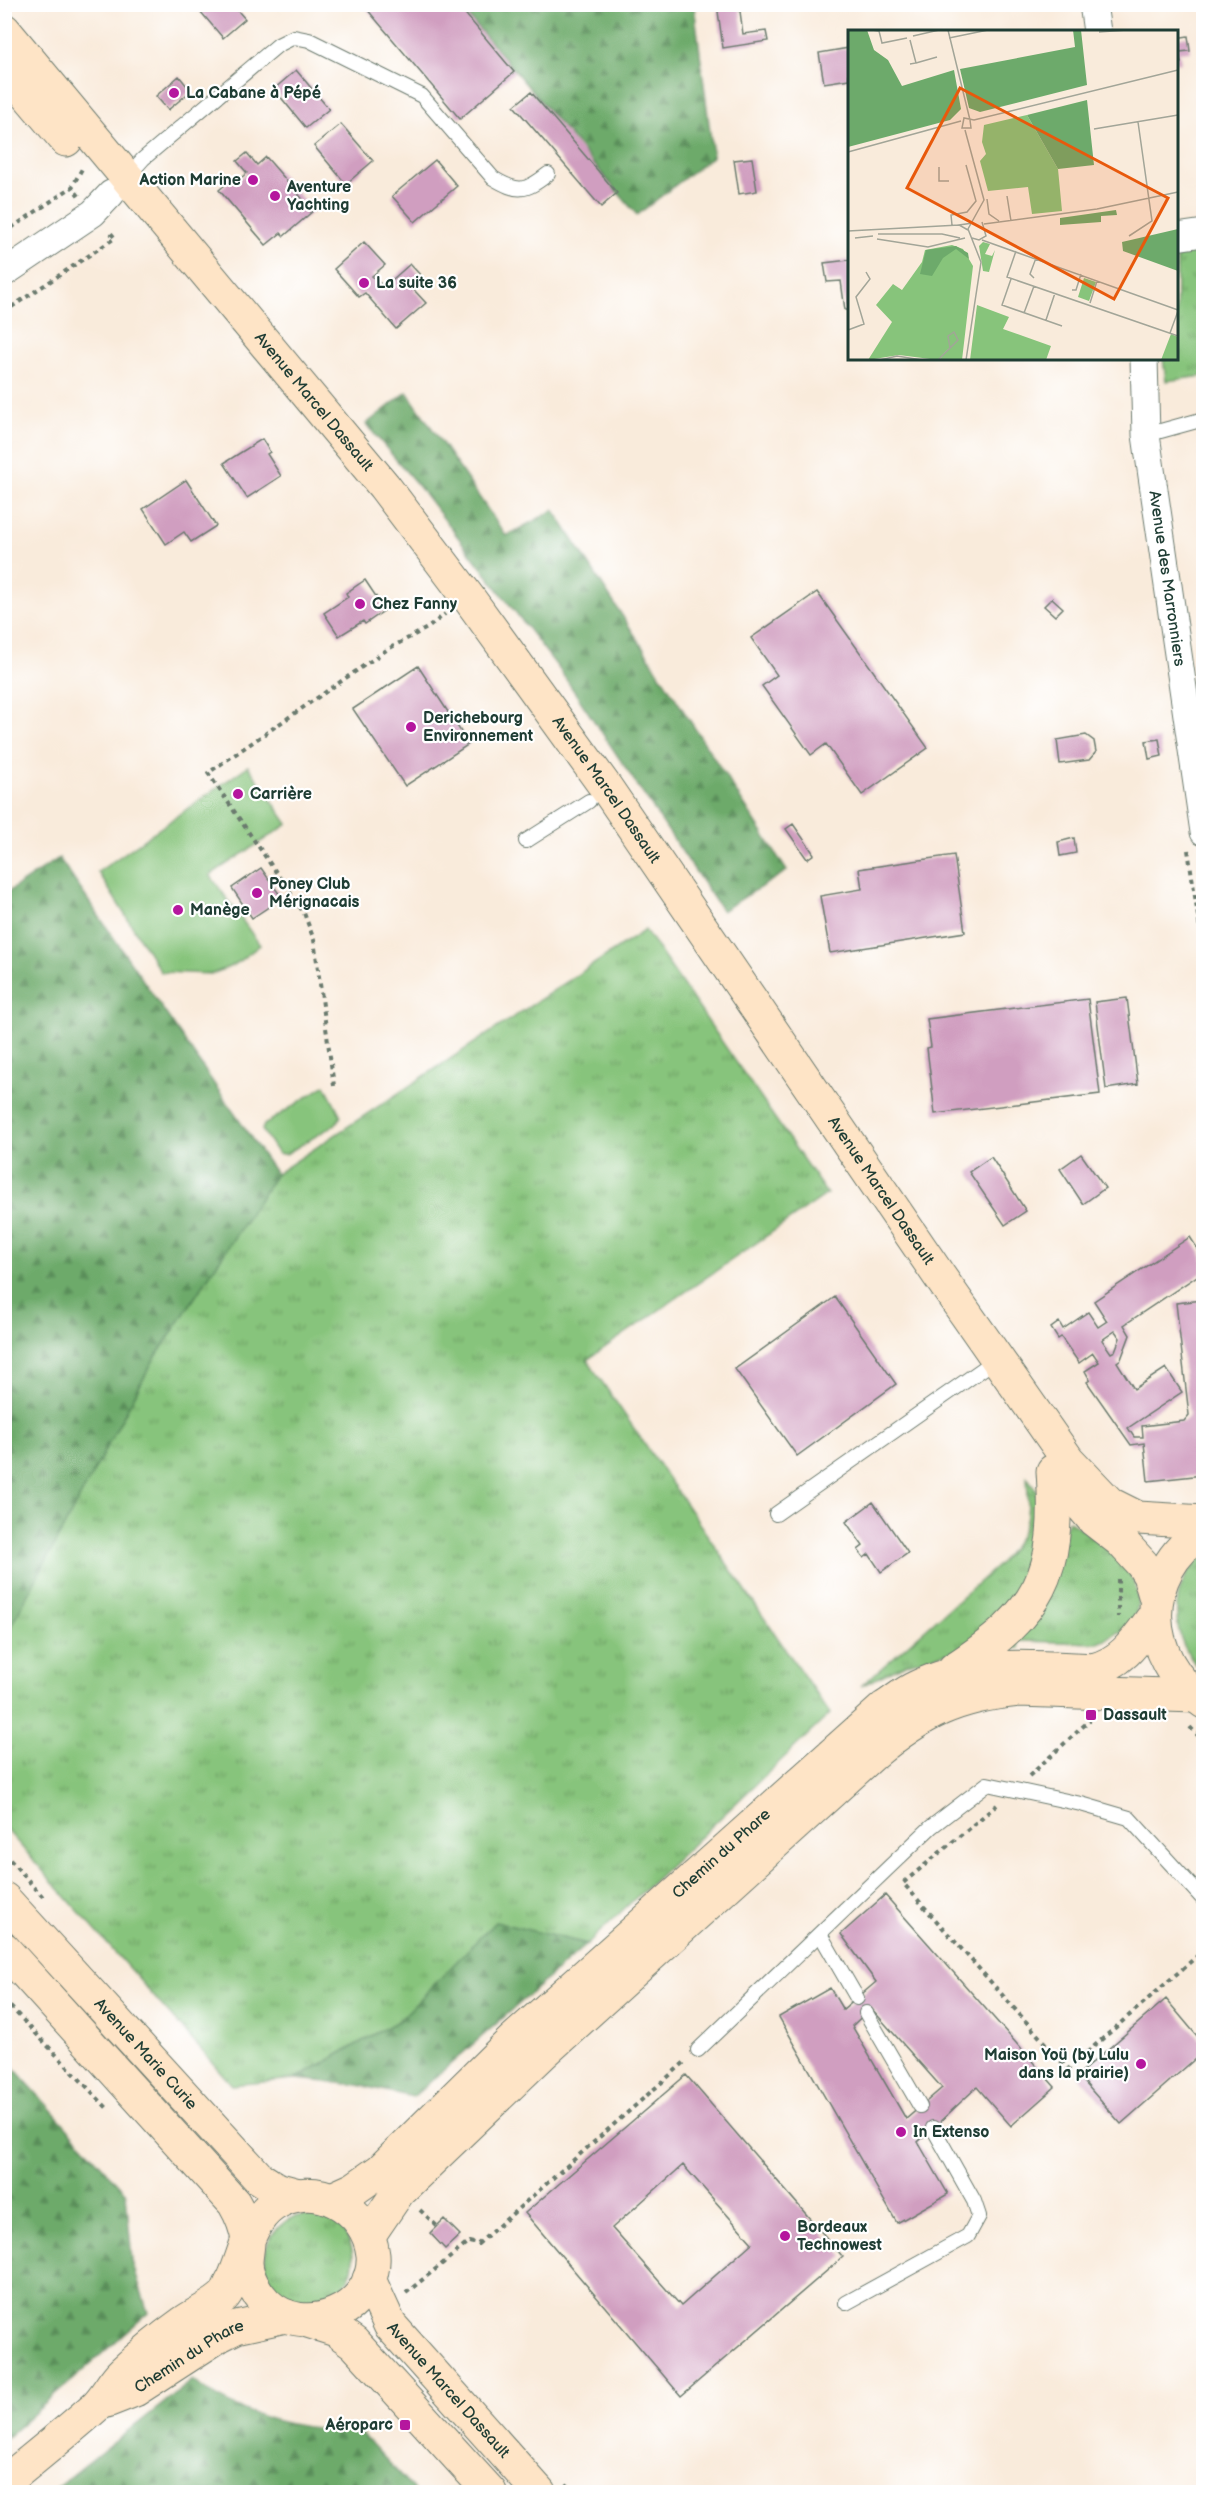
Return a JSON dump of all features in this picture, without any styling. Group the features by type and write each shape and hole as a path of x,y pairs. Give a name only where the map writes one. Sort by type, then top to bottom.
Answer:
{"main road":[{"name":"Avenue Marcel Dassault","path":"4,30 118,186 257,366 367,501 598,795"},
{"name":"Avenue Marcel Dassault","path":"4,67 118,186 384,486 989,1365 1053,1472 1094,1520 1121,1542 1142,1564 1149,1575 1156,1607 1157,1638 1165,1660 1194,1707"},
{"name":"Avenue Marcel Dassault","path":"989,1365 1068,1460 1110,1504 1138,1518 1203,1522"},
{"path":"945,1675 1001,1636 1021,1616 1036,1594 1049,1562 1055,1503 1053,1472"},
{"path":"1156,1607 1167,1567 1188,1540 1203,1531"},
{"name":"Chemin du Phare","path":"332,2199 354,2189 381,2170 513,2040 884,1708 914,1688 945,1675 984,1667 1093,1670 1108,1666 1130,1649 1156,1607"},
{"name":"Chemin du Phare","path":"369,2235 399,2191 542,2054 856,1769 906,1727 958,1701 992,1693 1019,1690 1194,1707"},
{"name":"Avenue Marie Curie","path":"4,1899 259,2178 276,2189 298,2194"},
{"name":"Avenue Marie Curie","path":"4,1949 234,2203 243,2218 248,2241"},
{"path":"297,2318 324,2319 338,2314 352,2305 362,2293 369,2279 373,2257 369,2235 358,2216 341,2202 320,2194 298,2194 272,2206 253,2228 248,2241 246,2264 253,2286 267,2304 297,2318 336,2330 354,2343 490,2493"},
{"name":"Chemin du Phare","path":"4,2483 97,2405 121,2373 183,2323 225,2295 240,2265 248,2241"},
{"name":"Avenue Marcel Dassault","path":"369,2279 390,2325 539,2493"},
{"name":"Chemin du Phare","path":"97,2405 135,2390 236,2327 297,2318"}],"street":[{"path":"1093,4 1097,30"},
{"path":"4,273 93,213 118,186"},
{"path":"1178,237 1203,233"},
{"name":"Avenue des Marronniers","path":"1144,360 1146,435 1203,832"}],"lane":[{"path":"118,186 143,159 278,45 294,37 309,40 422,96 492,178 506,186 519,190 532,186 548,174"},
{"path":"1146,435 1203,419"},
{"path":"526,841 598,795"},
{"path":"776,1514 989,1365"},
{"path":"698,2050 931,1827 987,1784 1129,1818 1203,1900"},
{"path":"820,1934 857,1998"},
{"path":"866,2013 920,2106"},
{"path":"846,2303 968,2236 974,2228 979,2216 974,2201 933,2128"}],"path":[{"path":"4,233 72,187"},
{"path":"334,1086 314,940 304,913 208,773 388,649 429,627 451,609"},
{"path":"1194,1707 1203,1742"},
{"path":"1081,1718 1092,1718 1014,1790 903,1883 1068,2069 1203,1950"},
{"path":"399,2298 469,2242 478,2244 698,2050"},
{"path":"417,2207 437,2226"}],"green space":[{"path":"459,5 694,5 713,156 637,215"},
{"path":"1203,249 1203,376 1166,381 1163,360 1178,360 1178,253"},
{"path":"407,392 506,536 554,510 787,871 722,911 559,669 421,489 366,424"},
{"name":"Manège","path":"248,766 288,824 210,875 260,945 234,965 212,974 161,972 98,872"},
{"path":"59,858 276,1174 153,1361 5,1637 5,894"},
{"path":"645,930 827,1194 587,1360 830,1714 587,1944 495,1922 400,2020 295,2079 232,2085 5,1828 4,1638 153,1361 276,1174"},
{"path":"325,1085 341,1116 336,1124 286,1154 278,1154 262,1130 264,1125"},
{"path":"1027,1477 1049,1508 1042,1567 973,1646 907,1663 861,1686 996,1567 1014,1545 1027,1517"},
{"path":"1069,1520 1106,1549 1129,1573 1138,1600 1133,1620 1125,1633 1117,1632 1098,1643 1019,1641 1019,1648 999,1649"},
{"path":"1203,1555 1203,1673 1192,1660 1184,1645 1177,1614 1178,1598 1183,1583 1191,1568"},
{"path":"495,1922 587,1944 413,2097 358,2085 295,2079 400,2020"},
{"path":"5,2058 126,2193 132,2261 148,2313 5,2439"},
{"path":"309,2215 334,2222 346,2234 353,2259 346,2284 334,2296 309,2303 284,2296 272,2284 265,2259 272,2234 284,2222"},
{"path":"193,2380 228,2402 270,2419 315,2428 356,2427 416,2492 51,2492"}],"building":[{"path":"194,4 232,4 245,19 223,38"},
{"path":"369,4 457,4 514,72 460,119 366,8"},
{"path":"717,4 739,4 743,34 766,31 768,41 723,48"},
{"path":"1188,36 1190,51 1179,52 1181,63 1178,64 1178,38"},
{"path":"848,48 848,79 824,83 819,53"},
{"path":"296,70 329,109 306,128 274,89"},
{"name":"La Cabane à Pépé","path":"179,76 191,91 168,110 156,96"},
{"path":"531,92 617,193 601,207 514,106"},
{"path":"341,124 373,161 346,184 314,146"},
{"name":"Aventure Yachting","path":"247,153 257,165 266,157 313,211 284,236 281,233 266,245 219,190 234,177 237,181 247,173 237,161"},
{"path":"752,158 757,191 739,194 734,160"},
{"path":"435,160 457,186 415,222 392,196"},
{"name":"La suite 36","path":"364,242 385,265 372,276 384,287 410,264 424,279 414,290 426,303 396,329 365,293 359,297 334,269"},
{"path":"848,260 848,310 845,310 841,281 827,282 824,263"},
{"path":"262,439 270,452 267,454 281,476 247,498 224,463"},
{"path":"186,480 216,526 191,542 184,532 166,544 143,509"},
{"name":"Chez Fanny","path":"365,580 385,610 365,624 363,621 339,636 324,613 348,597 346,593"},
{"path":"817,592 928,748 862,795 826,744 811,755 762,686 777,675 751,638"},
{"path":"1052,598 1063,608 1055,616 1044,606"},
{"name":"Derichebourg Environnement","path":"418,666 469,744 405,786 353,709"},
{"path":"1086,735 1094,741 1096,752 1089,760 1060,764 1057,740"},
{"path":"1159,739 1162,756 1149,759 1146,741"},
{"path":"793,824 814,854 807,859 786,829"},
{"path":"1074,838 1076,853 1060,856 1058,842"},
{"path":"954,855 965,932 830,953 820,896 862,889 859,869"},
{"name":"Poney Club Mérignacais","path":"261,868 282,898 252,918 232,888"},
{"path":"1127,998 1138,1084 1106,1089 1095,1002"},
{"path":"1088,999 1100,1094 935,1114 927,1048 931,1047 927,1019"},
{"path":"1081,1154 1105,1188 1083,1204 1060,1169"},
{"path":"991,1157 1026,1211 1005,1225 969,1172"},
{"path":"1190,1237 1203,1257 1203,1272 1124,1325 1130,1335 1121,1359 1117,1362 1134,1389 1166,1368 1182,1392 1128,1428 1134,1437 1143,1437 1142,1426 1184,1421 1189,1415 1176,1303 1203,1300 1203,1475 1148,1481 1144,1443 1131,1445 1087,1382 1090,1380 1085,1371 1099,1362 1093,1353 1079,1363 1061,1337 1058,1339 1051,1328 1059,1322 1063,1329 1088,1312 1098,1327 1107,1321 1094,1301","holes":["1115,1331 1120,1338 1115,1351 1111,1353 1102,1340"]},
{"path":"835,1297 896,1384 797,1456 735,1369"},
{"path":"873,1502 908,1553 881,1572 869,1554 864,1558 858,1550 863,1546 846,1522"},
{"path":"885,1895 1055,2087 1011,2126 977,2087 918,2142 948,2194 897,2223 779,2017 830,1988 843,2010 876,1982 841,1934","holes":["871,2008 942,2088 906,2119 852,2026"]},
{"name":"Maison Yoü (by Lulu dans la prairie)","path":"1166,1999 1203,2043 1203,2052 1121,2124 1078,2075"},
{"name":"Bordeaux Technowest","path":"686,2075 843,2257 681,2396 525,2213","holes":["683,2165 752,2243 681,2306 612,2228"]},
{"path":"444,2219 460,2235 445,2249 430,2233"}],"place":[{"name":"La Cabane à Pépé","path":"174,93"},
{"name":"Action Marine","path":"253,180"},
{"name":"Aventure Yachting","path":"275,196"},
{"name":"La suite 36","path":"364,283"},
{"name":"Chez Fanny","path":"360,604"},
{"name":"Derichebourg Environnement","path":"411,727"},
{"name":"Carrière","path":"238,794"},
{"name":"Poney Club Mérignacais","path":"257,893"},
{"name":"Manège","path":"178,910"},
{"name":"Dassault","path":"1091,1715"},
{"name":"Maison Yoü (by Lulu dans la prairie)","path":"1141,2064"},
{"name":"In Extenso","path":"901,2132"},
{"name":"Bordeaux Technowest","path":"785,2236"},
{"name":"Aéroparc","path":"405,2425"}]}
